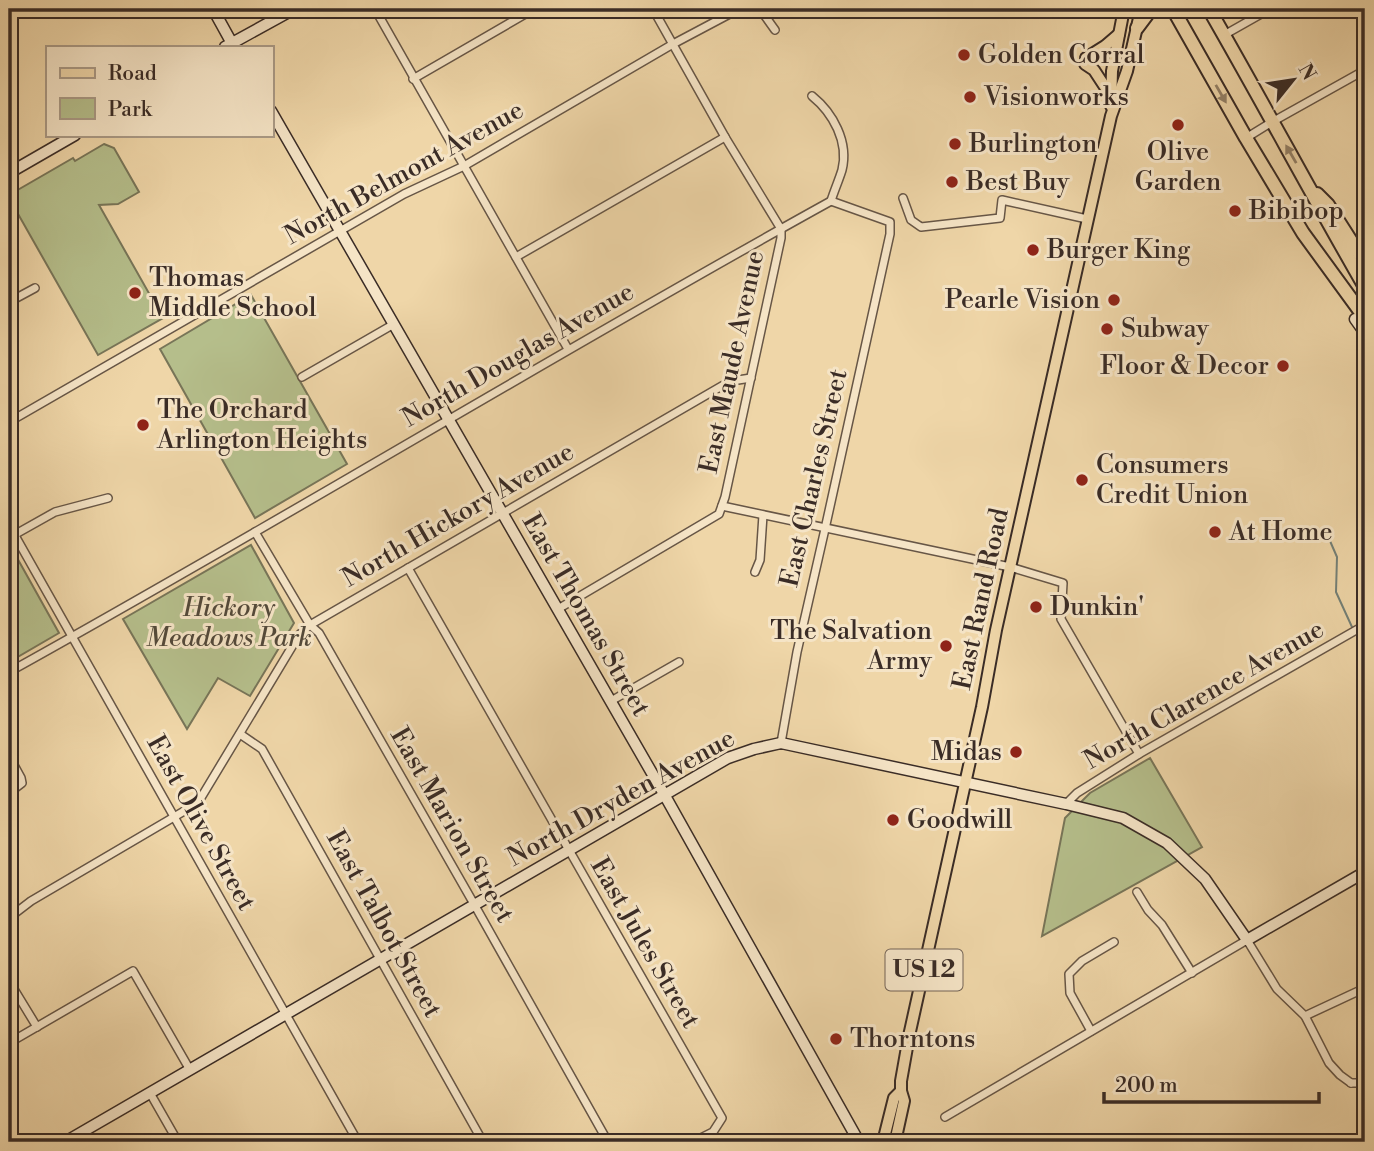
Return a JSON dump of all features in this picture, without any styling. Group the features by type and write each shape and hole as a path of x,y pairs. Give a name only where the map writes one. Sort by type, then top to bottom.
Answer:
{"highway":[{"path":"1137,27 1153,9"},
{"path":"1167,9 1176,15 1303,233 1360,319"},
{"path":"1209,9 1365,287"},
{"path":"1309,186 1328,205 1365,263"}],"main road":[{"name":"East Rand Road","path":"1111,116 1112,71 1124,9"},
{"name":"East Rand Road","path":"895,1142 904,1101 901,1081 909,1036 1010,567 1111,116 1127,71 1141,9"},
{"path":"1111,96 1094,69 1085,61 1119,34"},
{"name":"East Rand Road","path":"883,1142 894,1098 901,1091"}],"street":[{"path":"213,9 231,46 294,9"},
{"path":"374,9 568,349"},
{"path":"413,79 534,9"},
{"name":"East Maude Avenue","path":"653,9 780,229 723,506"},
{"path":"722,18 727,9"},
{"name":"North Belmont Avenue","path":"9,422 416,187 464,166 673,44 739,9"},
{"path":"761,9 775,30"},
{"path":"1224,35 1270,9"},
{"path":"1246,138 1365,71"},
{"path":"812,96 826,110 842,139 842,169 831,201"},
{"name":"East Thomas Street","path":"273,114 611,701 859,1142"},
{"path":"9,173 73,136"},
{"path":"516,257 725,137"},
{"path":"903,198 911,220 921,227 1000,218 1002,200 1087,219"},
{"name":"East Charles Street","path":"780,743 797,652 890,234 890,222 831,201"},
{"name":"North Douglas Avenue","path":"9,673 568,349 831,201"},
{"path":"9,302 35,288"},
{"path":"1360,319 1365,334"},
{"path":"302,377 394,324"},
{"name":"North Hickory Avenue","path":"9,920 31,901 199,801 299,635 310,625 727,383 751,379"},
{"path":"15,535 55,512 108,498"},
{"path":"558,609 719,514 723,506 1010,567 1063,583 1061,619 1139,754"},
{"path":"755,572 760,560 763,515"},
{"name":"East Olive Street","path":"9,525 358,1142"},
{"name":"East Marion Street","path":"255,532 310,625 319,633 608,1142"},
{"name":"East Jules Street","path":"408,568 722,1118 713,1132 694,1142"},
{"name":"North Clarence Avenue","path":"1066,804 1077,793 1139,754 1365,625"},
{"path":"611,701 679,662"},
{"name":"East Talbot Street","path":"240,734 262,749 483,1142"},
{"name":"North Dryden Avenue","path":"65,1142 728,758 741,752 780,743 1123,818 1167,843 1205,879 1247,940"},
{"path":"9,756 22,783 9,793"},
{"path":"945,1117 1365,872"},
{"path":"1137,892 1192,973"},
{"path":"1247,940 1277,989 1304,1016 1329,1063 1350,1087 1365,1083"},
{"path":"1091,1031 1070,993 1069,974 1082,961 1114,942"},
{"path":"9,1043 133,971 190,1070"},
{"path":"9,981 37,1027"},
{"path":"1304,1016 1365,988"},
{"path":"150,1093 178,1142"}],"green space":[{"path":"104,144 114,148 139,192 118,204 99,205 163,318 98,355 9,195 73,158 75,161"},
{"path":"251,295 347,464 255,518 160,349"},
{"name":"Hickory Meadows Park","path":"251,545 294,623 250,696 218,678 187,729 123,619"},
{"path":"11,547 59,633 9,662 9,549"},
{"path":"1150,758 1202,847 1042,936 1065,818 1090,793"}],"waterway":[{"path":"1330,541 1337,557 1336,592 1352,627"},
{"path":"1360,641 1365,650"}],"place":[{"name":"Golden Corral","path":"964,55"},
{"name":"Visionworks","path":"970,97"},
{"name":"Olive Garden","path":"1178,125"},
{"name":"Burlington","path":"955,144"},
{"name":"Best Buy","path":"952,182"},
{"name":"Bibibop","path":"1235,211"},
{"name":"Burger King","path":"1033,250"},
{"name":"Thomas Middle School","path":"135,293"},
{"name":"Pearle Vision","path":"1114,300"},
{"name":"Subway","path":"1107,329"},
{"name":"Floor & Decor","path":"1283,366"},
{"name":"The Orchard Arlington Heights","path":"143,425"},
{"name":"Consumers Credit Union","path":"1082,480"},
{"name":"At Home","path":"1215,532"},
{"name":"Dunkin'","path":"1036,607"},
{"name":"The Salvation Army","path":"946,646"},
{"name":"Midas","path":"1016,752"},
{"name":"Goodwill","path":"893,820"},
{"name":"Thorntons","path":"836,1039"}]}
